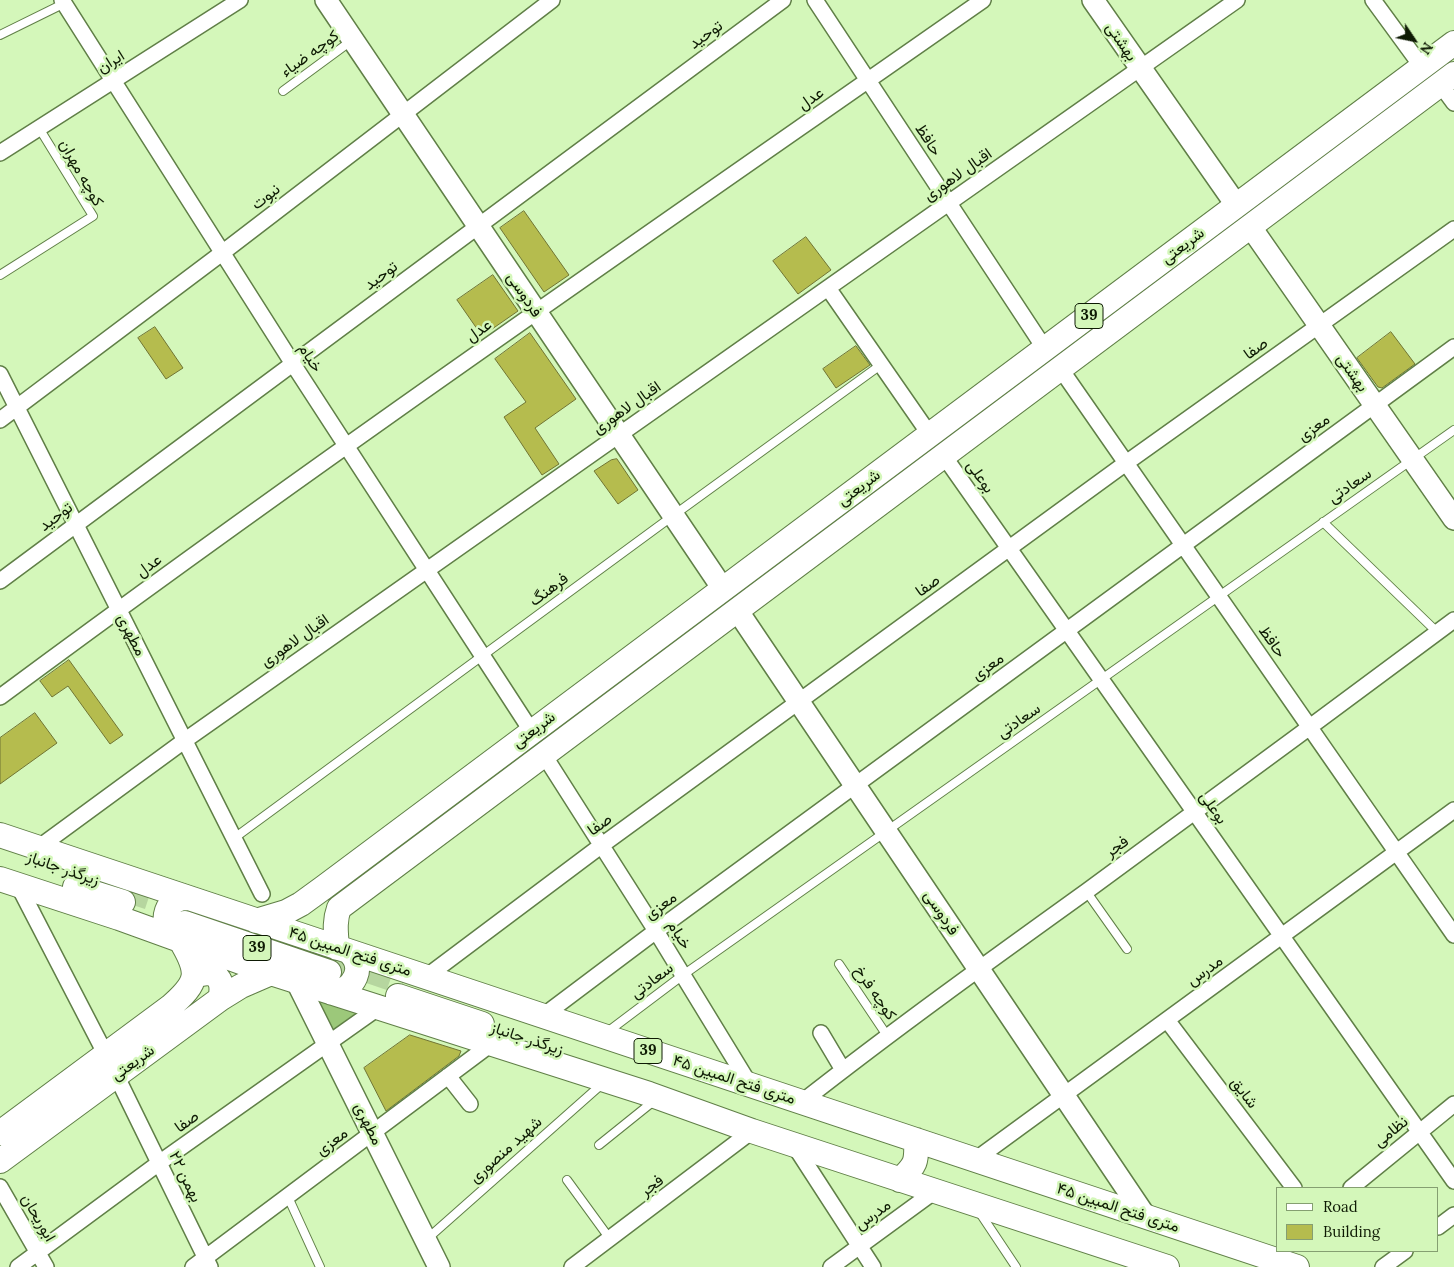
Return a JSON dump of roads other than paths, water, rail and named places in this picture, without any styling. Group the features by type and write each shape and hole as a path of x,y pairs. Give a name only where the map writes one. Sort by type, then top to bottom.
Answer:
{"main road":[{"name":"فردوسی","path":"326,0 723,589"},
{"name":"بهشتی","path":"1093,0 1236,206"},
{"name":"شریعتی","path":"256,921 286,912 323,888 1454,43"},
{"name":"شریعتی","path":"339,908 1250,226 1449,87"},
{"name":"بهشتی","path":"1250,226 1454,519"},
{"path":"723,589 737,610"},
{"name":"فردوسی","path":"737,610 1145,1216"},
{"name":"۴۵ متری فتح المبین","path":"0,836 38,848 125,898 182,922 271,974 297,982 336,965 401,991 543,1016 1145,1216 1272,1252 1297,1267"},
{"name":"زیرگذر جانباز","path":"0,847 125,898"},
{"name":"زیرگذر جانباز","path":"0,862 125,898"},
{"name":"۴۵ متری فتح المبین","path":"9,882 125,898 182,922 256,921 336,965 401,991 492,1044 654,1096 752,1131 974,1205 1167,1267"},
{"path":"323,888 320,898 322,902 329,909 339,908 335,927 336,965"},
{"path":"182,922 194,968 194,977"},
{"name":"39","path":"182,922 336,965"},
{"path":"194,977 202,972 212,973 220,980 223,989 220,999"},
{"name":"شریعتی","path":"0,1133 241,986 271,974"},
{"name":"شریعتی","path":"0,1161 111,1065 179,999 188,989 194,977"},
{"name":"مطهری","path":"297,982 439,1267"},
{"name":"زیرگذر جانباز","path":"401,991 598,1048 662,1056"},
{"name":"زیرگذر جانباز","path":"401,991 592,1061 654,1096"},
{"path":"900,1180 912,1168 917,1157 916,1140"}],"street":[{"name":"ایران","path":"0,153 240,0"},
{"name":"نبوت","path":"0,420 222,253 552,0"},
{"name":"توحید","path":"0,580 783,0"},
{"name":"حافظ","path":"815,0 1045,349"},
{"name":"عدل","path":"0,697 346,446 983,0"},
{"name":"اقبال لاهوری","path":"38,848 184,741 1237,0"},
{"path":"1373,0 1422,67"},
{"name":"خیام","path":"66,1 222,253 532,732"},
{"name":"صفا","path":"18,1267 159,1163 401,991 1126,463 1454,229"},
{"path":"828,288 930,434"},
{"name":"معزی","path":"543,1016 656,931 1454,347"},
{"name":"حافظ","path":"1060,368 1454,933"},
{"name":"مطهری","path":"0,374 262,894"},
{"name":"بوعلی","path":"944,456 1454,1181"},
{"name":"فجر","path":"802,1102 979,969 1310,728 1454,620"},
{"name":"خیام","path":"544,755 656,931 750,1085"},
{"name":"مدرس","path":"975,1160 1454,810"},
{"name":"۲۲ بهمن","path":"9,882 111,1065 159,1163 203,1264"},
{"name":"شایق","path":"1167,1020 1293,1187"},
{"path":"821,1033 843,1070"},
{"name":"معزی","path":"203,1264 372,1133 492,1044"},
{"path":"448,1076 470,1104"},
{"name":"نظامی","path":"1352,1187 1454,1104"},
{"name":"فجر","path":"572,1267 752,1131"},
{"path":"794,1145 873,1267"},
{"name":"ابوریحان","path":"0,1187 46,1267"},
{"name":"مدرس","path":"831,1267 935,1191"},
{"path":"1439,1225 1454,1214"},
{"path":"1383,1267 1404,1252"}],"lane":[{"path":"0,35 66,1"},
{"name":"کوچه ضیاء","path":"283,91 353,39"},
{"name":"کوچه مهران","path":"0,275 93,216 39,128"},
{"name":"فرهنگ","path":"233,839 882,364"},
{"name":"سعادتی","path":"602,1036 683,975 1454,430"},
{"path":"1323,522 1437,632"},
{"path":"1086,891 1127,949"},
{"name":"کوچه فرخ","path":"840,964 888,1037"},
{"name":"شهید منصوری","path":"426,1240 605,1081"},
{"path":"599,1145 654,1096"},
{"path":"567,1180 610,1239"},
{"path":"288,1197 320,1267"},
{"path":"974,1205 1016,1267"}],"tunnel":[{"path":"126,890 189,911"},
{"path":"334,959 403,983"}]}
